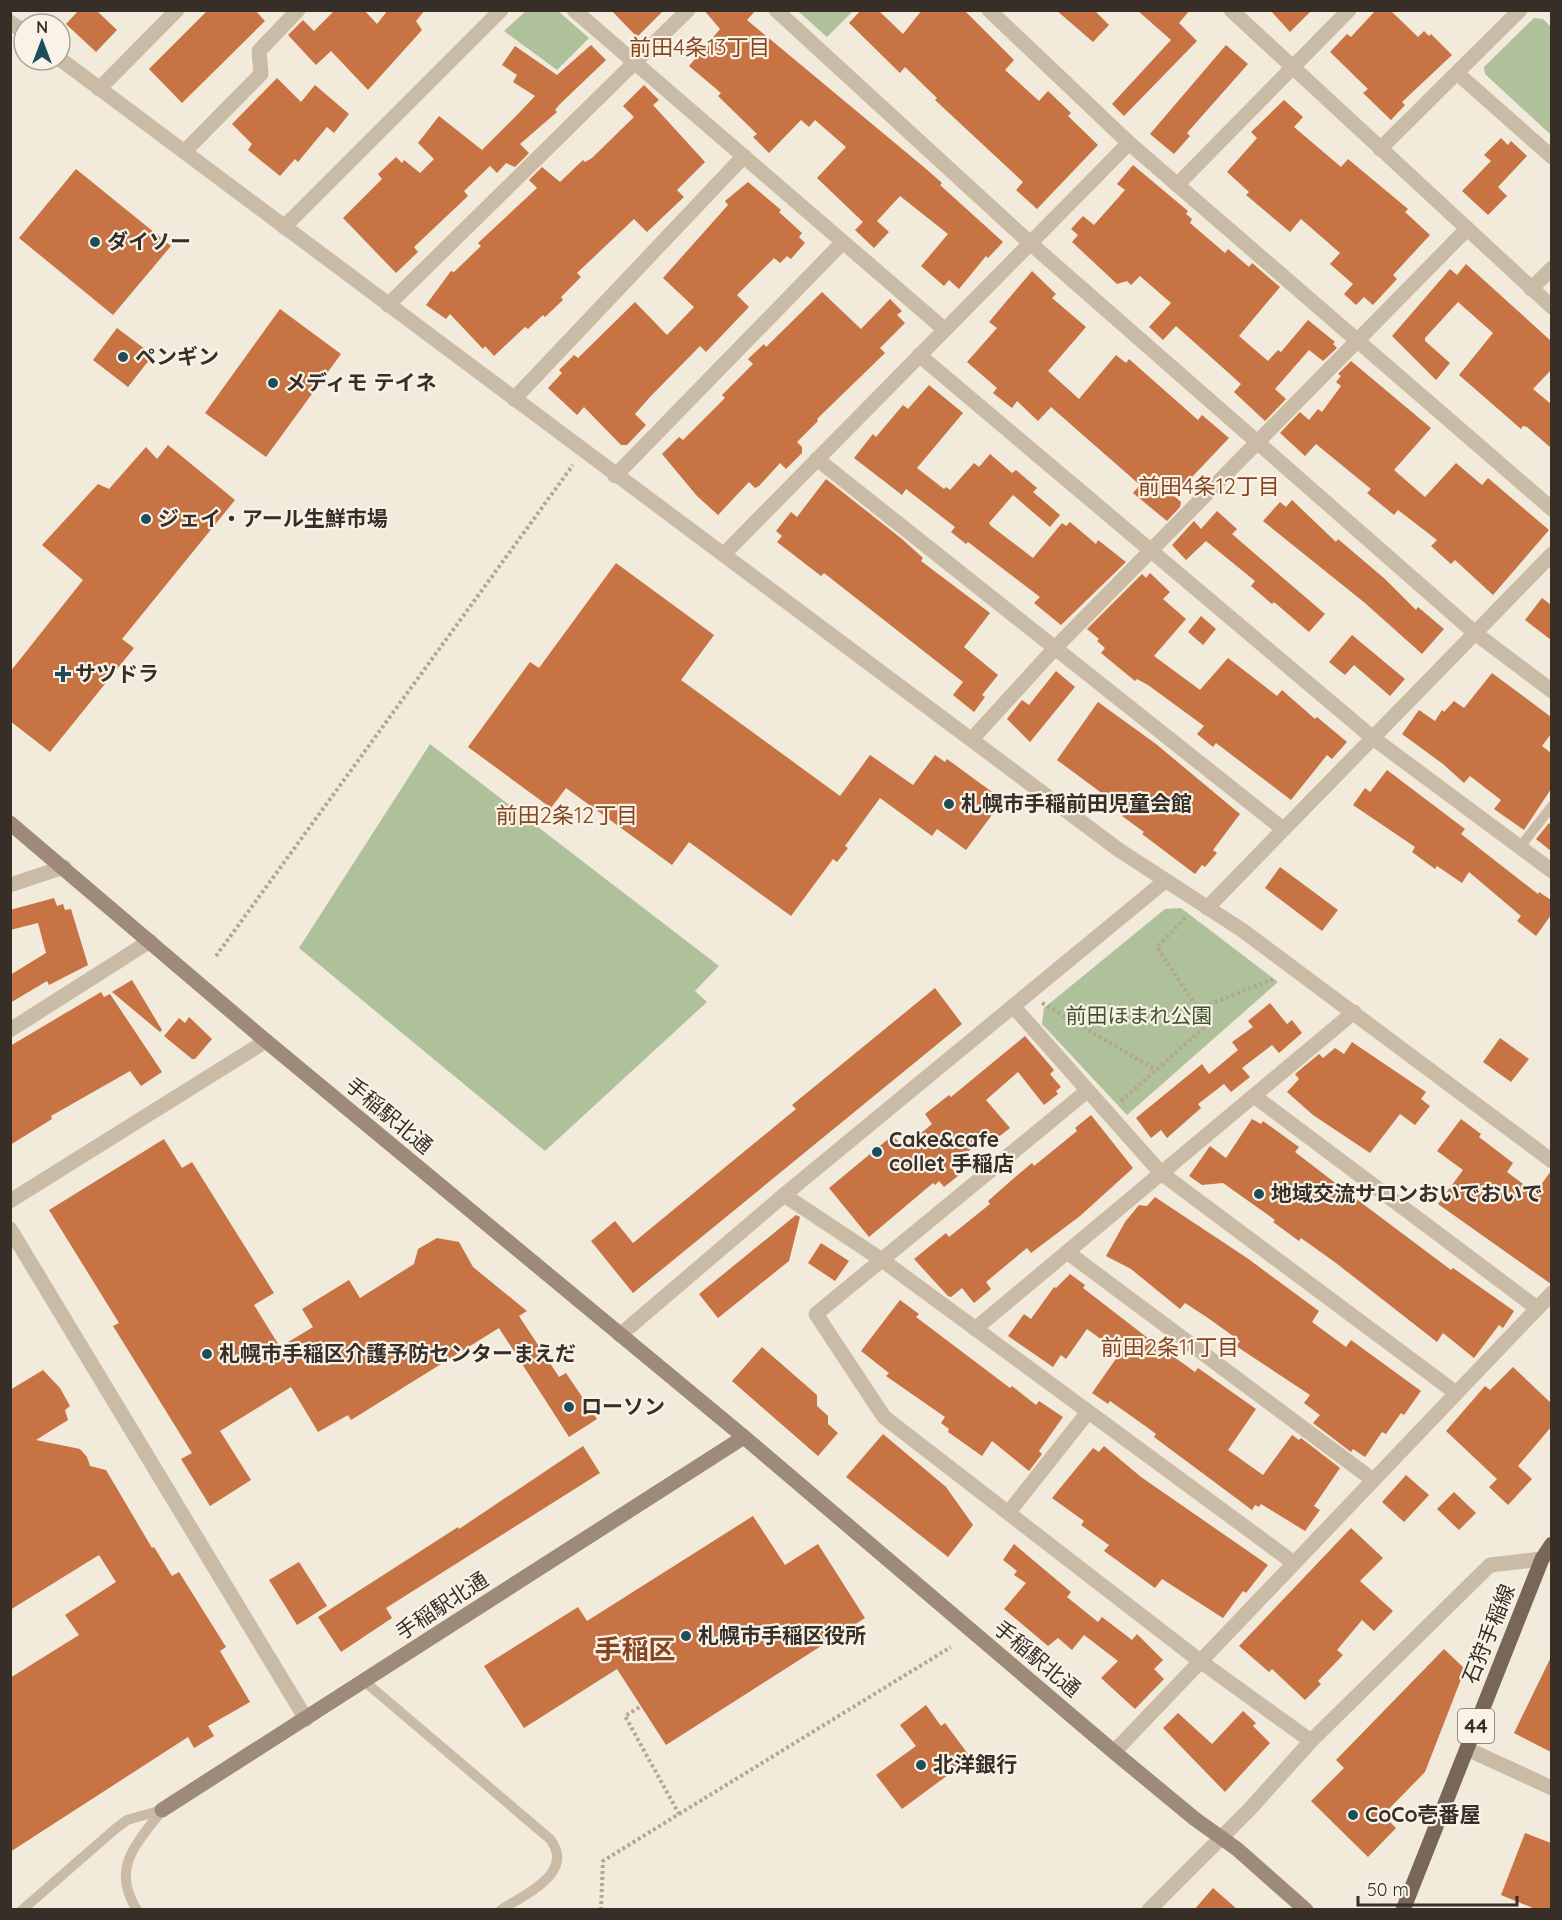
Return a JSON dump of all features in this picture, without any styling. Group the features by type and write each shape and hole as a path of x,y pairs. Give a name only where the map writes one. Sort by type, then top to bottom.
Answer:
{"main road":[{"name":"石狩手稲線","path":"1404,1910 1542,1559 1551,1544"}],"street":[{"path":"99,89 177,10"},
{"path":"184,152 261,74 259,51 298,10"},
{"path":"284,227 501,10"},
{"path":"574,10 945,329"},
{"path":"388,305 688,10"},
{"path":"776,10 1030,243 1474,633 1551,691"},
{"path":"989,10 1129,143 1551,509"},
{"path":"1231,10 1551,307"},
{"path":"1177,185 1349,10"},
{"path":"1380,149 1520,10"},
{"path":"72,68 615,476 1119,850 1207,908 1354,1012 1551,1161"},
{"path":"1457,73 1551,156"},
{"path":"723,554 1129,143"},
{"path":"514,399 744,156"},
{"path":"972,739 1151,550 1467,229"},
{"path":"615,476 843,242"},
{"path":"1531,289 1551,268"},
{"path":"919,355 1373,738 1551,871"},
{"path":"817,459 1283,830"},
{"path":"1207,908 1551,554"},
{"name":"手稲駅北通","path":"10,823 266,1041 744,1437 1114,1752 1220,1839 1238,1849 1306,1910"},
{"path":"10,885 64,867"},
{"path":"620,1335 784,1195 1166,881"},
{"path":"10,1030 150,941"},
{"path":"1013,1006 1161,1173 1456,1393"},
{"path":"975,1329 1354,1012"},
{"path":"10,1201 266,1041"},
{"path":"1087,1091 816,1314 884,1417 1200,1661 1311,1741"},
{"path":"1254,1096 1538,1308"},
{"path":"784,1195 882,1260 1294,1563"},
{"path":"10,1228 306,1719"},
{"path":"1067,1252 1373,1480"},
{"path":"1114,1752 1551,1293"},
{"path":"1009,1512 1088,1412"},
{"name":"手稲駅北通","path":"162,1810 744,1437"},
{"path":"1149,1910 1250,1810 1311,1741 1490,1564 1542,1559"},
{"path":"1467,1749 1551,1788"}],"lane":[{"path":"1520,847 1551,806"},
{"path":"364,1681 550,1839 556,1847 557,1866 553,1874 501,1910"},
{"path":"22,1910 127,1820 162,1810"},
{"path":"137,1910 128,1891 126,1867 133,1847 162,1810"}],"path":[{"path":"216,956 573,465"},
{"path":"1114,1108 1208,1024 1157,947 1187,916"},
{"path":"1198,1009 1273,979"},
{"path":"1041,1003 1156,1071"},
{"path":"601,1910 603,1861 951,1647"},
{"path":"641,1707 625,1716 679,1814"}],"green space":[{"path":"526,11 558,11 589,38 557,70 504,31"},
{"path":"798,11 853,11 827,37"},
{"path":"1534,18 1543,19 1551,27 1551,135 1485,74 1484,67"},
{"path":"430,744 719,966 695,991 707,1002 545,1151 299,948"},
{"name":"前田ほまれ公園","path":"1181,908 1278,982 1127,1115 1042,1024 1044,1008 1165,909"}],"building":[{"path":"79,10 96,10 117,30 96,52 72,30 72,18"},
{"path":"208,10 255,10 265,21 182,103 149,69"},
{"path":"335,10 364,10 377,24 388,10 425,10 416,21 422,30 368,90 331,51 316,65 288,35 303,20 314,31"},
{"path":"611,10 664,10 637,37"},
{"path":"704,10 756,10 747,20 925,168 942,183 940,185 1003,242 988,258 986,256 959,289 949,280 944,286 921,266 948,234 900,196 877,221 889,232 874,248 855,230 863,222 817,178 846,147 815,120 809,127 801,120 769,153 753,137 757,134 718,96 721,93 689,66 720,29"},
{"path":"861,10 878,10 903,34 922,10 964,10 1014,60 1005,70 1039,101 1048,91 1071,113 1068,116 1098,145 1037,209 1016,190 1023,182 935,100 937,98 905,67 900,73 849,23"},
{"path":"1056,10 1094,10 1109,25 1093,42"},
{"path":"1137,10 1190,10 1179,23 1197,41 1124,116 1112,104 1171,40"},
{"path":"1270,10 1312,10 1290,32"},
{"path":"1376,10 1390,10 1418,37 1424,31 1429,36 1431,34 1452,55 1402,102 1405,105 1391,120 1363,93 1368,89 1330,52 1347,34 1351,37"},
{"path":"591,45 606,60 560,104 555,110 557,112 520,144 529,153 515,167 506,163 497,173 490,166 464,191 468,196 414,247 418,252 396,273 343,218 382,179 378,174 396,157 402,163 404,160 420,173 434,159 418,143 439,116 482,150 518,114 535,96 513,82 517,75 502,65 515,46 557,75"},
{"path":"1226,45 1248,64 1187,133 1190,136 1174,154 1150,134"},
{"path":"277,78 301,102 315,85 349,114 334,133 327,127 298,162 295,159 280,176 248,150 252,144 232,124"},
{"path":"644,85 659,100 653,105 705,162 677,190 684,197 647,232 634,219 577,273 581,277 561,297 563,300 545,317 543,315 528,329 525,327 494,356 485,346 483,349 450,314 446,319 426,305 451,271 454,272 481,246 478,243 537,188 529,180 542,167 560,182 583,160 585,162 592,158 634,117 623,106"},
{"path":"1284,100 1303,117 1294,127 1341,167 1348,159 1408,209 1405,212 1430,235 1393,275 1397,279 1373,305 1364,297 1356,305 1344,294 1353,284 1330,264 1340,253 1301,219 1290,232 1246,195 1249,192 1227,172 1257,138 1251,132"},
{"path":"1501,138 1508,145 1511,141 1527,156 1498,187 1507,196 1488,215 1462,191 1491,161 1484,155"},
{"path":"1133,165 1188,211 1186,214 1192,219 1190,223 1225,253 1228,249 1249,267 1252,263 1280,287 1239,336 1268,361 1278,350 1281,352 1308,320 1335,342 1333,344 1337,348 1323,361 1309,350 1275,389 1286,399 1265,421 1234,392 1241,384 1176,326 1163,340 1149,327 1171,303 1140,276 1131,285 1127,281 1117,284 1072,242 1078,235 1071,229 1083,216 1094,225 1125,190 1117,184"},
{"name":"ダイソー","path":"76,169 171,246 113,315 19,238"},
{"path":"748,182 781,210 779,212 802,233 799,237 805,243 791,259 787,256 780,263 774,258 737,295 749,307 706,352 700,346 650,397 635,414 646,425 627,445 621,445 584,407 577,415 548,388 562,373 559,370 574,355 578,358 635,302 667,335 694,307 663,278 728,205 725,201"},
{"path":"1466,264 1551,341 1551,370 1533,389 1551,404 1551,448 1527,427 1523,426 1521,429 1459,375 1493,333 1458,302 1425,338 1425,341 1450,363 1436,380 1392,336 1450,269 1457,275"},
{"path":"1032,271 1056,294 1052,298 1086,327 1048,371 1079,399 1116,355 1126,363 1129,359 1198,420 1202,415 1229,438 1174,496 1181,502 1180,507 1167,521 1133,493 1140,485 1051,407 1038,421 1017,401 1012,408 993,393 997,388 967,362 997,328 989,322"},
{"path":"822,292 861,329 890,299 902,311 897,315 905,323 880,348 885,353 817,419 818,421 797,442 802,447 802,453 786,469 780,463 759,486 755,488 749,482 718,515 697,496 662,454 679,437 683,440 725,398 722,395 753,364 748,359 764,344 766,347"},
{"name":"メディモ テイネ","path":"280,309 341,354 266,457 205,413"},
{"name":"ペンギン","path":"117,328 153,355 128,387 93,360"},
{"path":"1351,361 1431,428 1394,470 1425,497 1456,463 1482,485 1488,478 1549,530 1493,595 1455,560 1451,564 1431,546 1437,540 1398,510 1394,515 1367,493 1371,489 1316,444 1305,456 1280,433 1300,412 1309,420 1318,409 1322,412 1341,386 1336,382 1341,376 1338,374"},
{"path":"929,385 963,413 917,468 944,489 946,487 950,490 974,463 979,467 990,454 1012,473 1016,470 1037,488 1033,492 1060,515 1050,527 1013,495 989,523 991,526 1033,558 1062,523 1066,526 1070,522 1096,544 1098,540 1126,562 1061,625 1034,603 1040,597 968,542 966,544 951,532 955,527 906,489 902,495 854,458 873,434 876,437 903,405 908,409"},
{"path":"168,445 235,500 122,639 134,648 50,752 10,721 10,672 83,580 42,545 98,484 109,489 146,447 157,459"},
{"path":"826,479 902,539 923,558 921,561 990,613 964,647 998,675 982,695 985,697 974,712 953,695 963,682 824,573 821,576 777,542 782,536 776,531 791,512 797,517"},
{"path":"1292,500 1336,542 1338,539 1385,579 1416,610 1418,607 1444,629 1422,654 1365,603 1263,521 1280,502 1286,507"},
{"path":"1217,511 1237,529 1232,534 1325,614 1309,632 1251,586 1255,581 1206,541 1186,560 1172,545 1194,521 1201,529"},
{"path":"616,563 714,635 681,680 840,796 870,755 913,785 935,755 945,762 947,759 1003,800 966,850 937,829 932,836 880,798 845,846 848,848 837,862 833,859 791,916 689,842 672,865 566,788 551,808 468,747 530,662 539,668"},
{"path":"1150,573 1170,592 1163,599 1186,619 1154,656 1200,690 1228,658 1277,696 1282,690 1315,719 1317,717 1347,742 1332,759 1327,755 1291,800 1216,743 1213,747 1197,734 1204,726 1148,685 1137,679 1135,681 1101,653 1105,648 1097,641 1099,639 1087,629 1142,574 1146,578"},
{"path":"1542,598 1551,605 1551,640 1525,620"},
{"path":"1201,616 1216,629 1203,645 1188,632"},
{"path":"1352,635 1405,679 1390,696 1354,665 1345,675 1329,662"},
{"path":"1056,671 1075,687 1030,742 1007,719 1022,700 1029,705"},
{"path":"1492,673 1551,717 1551,734 1542,746 1551,753 1551,789 1524,830 1494,809 1501,800 1470,776 1464,783 1443,764 1402,734 1419,710 1435,721 1442,710 1444,712 1454,701 1464,708"},
{"path":"1098,702 1156,744 1240,814 1213,850 1217,853 1205,867 1202,865 1195,874 1122,816 1126,811 1057,760"},
{"path":"1387,770 1465,829 1461,834 1538,894 1539,892 1551,900 1551,915 1536,936 1517,921 1521,916 1469,872 1462,883 1437,866 1435,869 1412,852 1415,847 1353,805 1365,788 1370,792"},
{"path":"1549,823 1551,825 1551,851 1536,839"},
{"path":"1280,867 1338,910 1322,931 1265,888"},
{"path":"54,898 57,906 63,904 65,910 71,909 88,965 49,985 47,981 10,1003 10,975 46,953 38,923 10,930 10,910"},
{"path":"132,980 162,1030 160,1032 112,992"},
{"path":"935,988 962,1024 633,1293 591,1241 615,1221 633,1243 796,1109 792,1105"},
{"path":"101,992 104,997 110,994 162,1072 141,1086 130,1071 51,1116 52,1119 10,1145 10,1046"},
{"path":"1270,1003 1287,1024 1292,1020 1302,1033 1279,1053 1272,1045 1242,1068 1250,1077 1231,1092 1224,1084 1198,1104 1201,1108 1167,1138 1161,1130 1151,1138 1136,1118 1202,1064 1209,1074 1238,1050 1232,1042 1253,1027 1248,1021"},
{"path":"189,1017 212,1039 195,1059 164,1036 179,1018 185,1023"},
{"path":"1025,1036 1054,1070 1050,1074 1061,1087 1056,1091 1058,1094 1044,1105 1018,1072 986,1100 1010,1128 992,1142 987,1136 950,1166 958,1176 944,1187 939,1181 935,1185 933,1183 869,1237 829,1188 893,1135 903,1148 932,1124 925,1114 949,1095 951,1097"},
{"path":"1500,1038 1529,1059 1511,1082 1483,1062"},
{"path":"1352,1042 1426,1092 1421,1099 1430,1106 1415,1125 1400,1114 1370,1153 1313,1115 1287,1092 1299,1079 1295,1074 1319,1054 1323,1058 1335,1048 1344,1054"},
{"path":"1091,1115 1133,1168 1080,1216 1031,1253 1027,1248 986,1282 991,1289 974,1303 962,1288 951,1297 948,1296 914,1259 946,1233 949,1237 990,1204 988,1201 1014,1178 1032,1163 1034,1166 1077,1131 1075,1128"},
{"path":"1252,1119 1261,1124 1263,1121 1299,1147 1295,1152 1347,1192 1451,1270 1453,1268 1514,1311 1503,1328 1499,1325 1474,1358 1443,1333 1437,1342 1336,1263 1301,1238 1299,1241 1273,1222 1275,1220 1223,1183 1202,1185 1189,1176 1210,1146 1226,1158"},
{"path":"1461,1119 1481,1134 1479,1137 1513,1163 1507,1172 1535,1193 1551,1171 1551,1284 1438,1204 1463,1170 1437,1151"},
{"path":"164,1139 182,1168 192,1162 274,1293 254,1305 280,1347 313,1327 302,1309 349,1280 360,1298 414,1264 418,1249 437,1238 459,1242 473,1267 527,1311 519,1316 559,1377 566,1373 597,1419 569,1437 499,1328 351,1420 348,1415 318,1432 291,1387 220,1431 251,1480 210,1506 181,1459 192,1453 113,1326 119,1323 49,1210"},
{"path":"1155,1197 1247,1258 1319,1311 1312,1322 1346,1347 1351,1340 1421,1391 1404,1415 1401,1413 1386,1434 1382,1432 1365,1457 1353,1449 1351,1452 1313,1423 1320,1415 1304,1403 1310,1395 1236,1346 1240,1341 1208,1318 1185,1303 1180,1309 1131,1269 1106,1256 1125,1222 1139,1205 1147,1206"},
{"path":"796,1215 800,1217 789,1261 718,1318 699,1294"},
{"path":"821,1243 849,1261 835,1281 808,1263"},
{"path":"1070,1274 1085,1285 1083,1288 1149,1339 1195,1372 1198,1368 1256,1409 1228,1450 1263,1475 1292,1435 1299,1440 1301,1438 1340,1468 1314,1506 1320,1510 1305,1531 1261,1504 1259,1507 1255,1505 1252,1510 1154,1437 1156,1434 1148,1428 1110,1401 1108,1404 1092,1393 1120,1353 1087,1329 1066,1359 1061,1355 1053,1367 1008,1336 1024,1314 1031,1319 1054,1287 1056,1288"},
{"path":"900,1300 919,1314 916,1317 1010,1388 1012,1386 1036,1405 1039,1401 1063,1417 1039,1451 1042,1454 1029,1471 992,1441 982,1456 948,1432 949,1429 941,1423 945,1417 886,1376 889,1373 861,1351"},
{"path":"762,1347 817,1395 817,1406 828,1416 828,1424 838,1433 818,1456 732,1381"},
{"path":"1513,1367 1551,1403 1551,1427 1518,1466 1532,1479 1508,1505 1489,1487 1497,1479 1446,1431 1485,1386 1490,1390"},
{"path":"43,1370 60,1388 70,1406 65,1410 68,1420 36,1440 80,1449 87,1457 90,1466 106,1470 152,1548 154,1547 172,1576 179,1572 226,1647 220,1651 250,1702 208,1726 214,1736 194,1748 188,1737 10,1852 10,1678 79,1635 65,1615 116,1582 99,1555 10,1610 10,1390"},
{"path":"883,1434 946,1487 973,1525 948,1557 846,1477"},
{"path":"583,1446 600,1473 386,1608 392,1618 341,1652 318,1617 458,1527 459,1529"},
{"path":"1104,1446 1141,1477 1268,1565 1246,1593 1243,1591 1223,1618 1162,1579 1155,1588 1104,1551 1109,1545 1081,1525 1084,1521 1052,1498 1093,1448 1099,1452"},
{"path":"1406,1475 1429,1495 1404,1522 1382,1502"},
{"path":"1454,1492 1476,1513 1459,1530 1437,1509"},
{"path":"753,1516 785,1565 818,1544 865,1618 666,1745 617,1669 524,1728 484,1666 578,1607 587,1621"},
{"path":"1351,1528 1383,1558 1360,1581 1393,1611 1374,1631 1362,1620 1337,1650 1343,1655 1318,1681 1321,1684 1305,1700 1272,1669 1269,1672 1239,1646"},
{"path":"1014,1544 1071,1592 1067,1597 1098,1622 1102,1617 1132,1640 1137,1634 1163,1660 1154,1669 1164,1679 1135,1709 1101,1678 1118,1661 1084,1635 1072,1650 1058,1638 1048,1646 1004,1609 1026,1583 1014,1575 1017,1571 1003,1560"},
{"path":"299,1562 327,1606 297,1625 269,1580"},
{"path":"1444,1649 1465,1669 1425,1772 1383,1815 1396,1828 1368,1857 1311,1801 1344,1768 1336,1760"},
{"path":"1551,1657 1551,1752 1514,1733"},
{"path":"926,1705 941,1726 945,1723 971,1758 902,1809 876,1775 916,1746 900,1725"},
{"path":"1243,1711 1256,1723 1253,1726 1270,1743 1225,1792 1163,1728 1178,1713 1212,1744"},
{"path":"1525,1833 1551,1843 1551,1910 1538,1910 1501,1895"},
{"path":"1213,1888 1238,1910 1194,1910"}],"place":[{"name":"ダイソー","path":"95,242"},
{"name":"ペンギン","path":"123,357"},
{"name":"メディモ テイネ","path":"273,383"},
{"name":"ジェイ・アール生鮮市場","path":"146,519"},
{"name":"サツドラ","path":"63,674"},
{"name":"札幌市手稲前田児童会館","path":"949,804"},
{"name":"Cake&cafe collet 手稲店","path":"877,1152"},
{"name":"地域交流サロンおいでおいで","path":"1259,1194"},
{"name":"札幌市手稲区介護予防センターまえだ","path":"207,1354"},
{"name":"ローソン","path":"569,1407"},
{"name":"札幌市手稲区役所","path":"686,1636"},
{"name":"北洋銀行","path":"921,1765"},
{"name":"CoCo壱番屋","path":"1353,1815"}],"district":[{"name":"前田4条13丁目","path":"700,47"},
{"name":"前田4条12丁目","path":"1209,486"},
{"name":"前田2条12丁目","path":"567,815"},
{"name":"前田2条11丁目","path":"1170,1347"},
{"name":"手稲区","path":"635,1650"}]}
